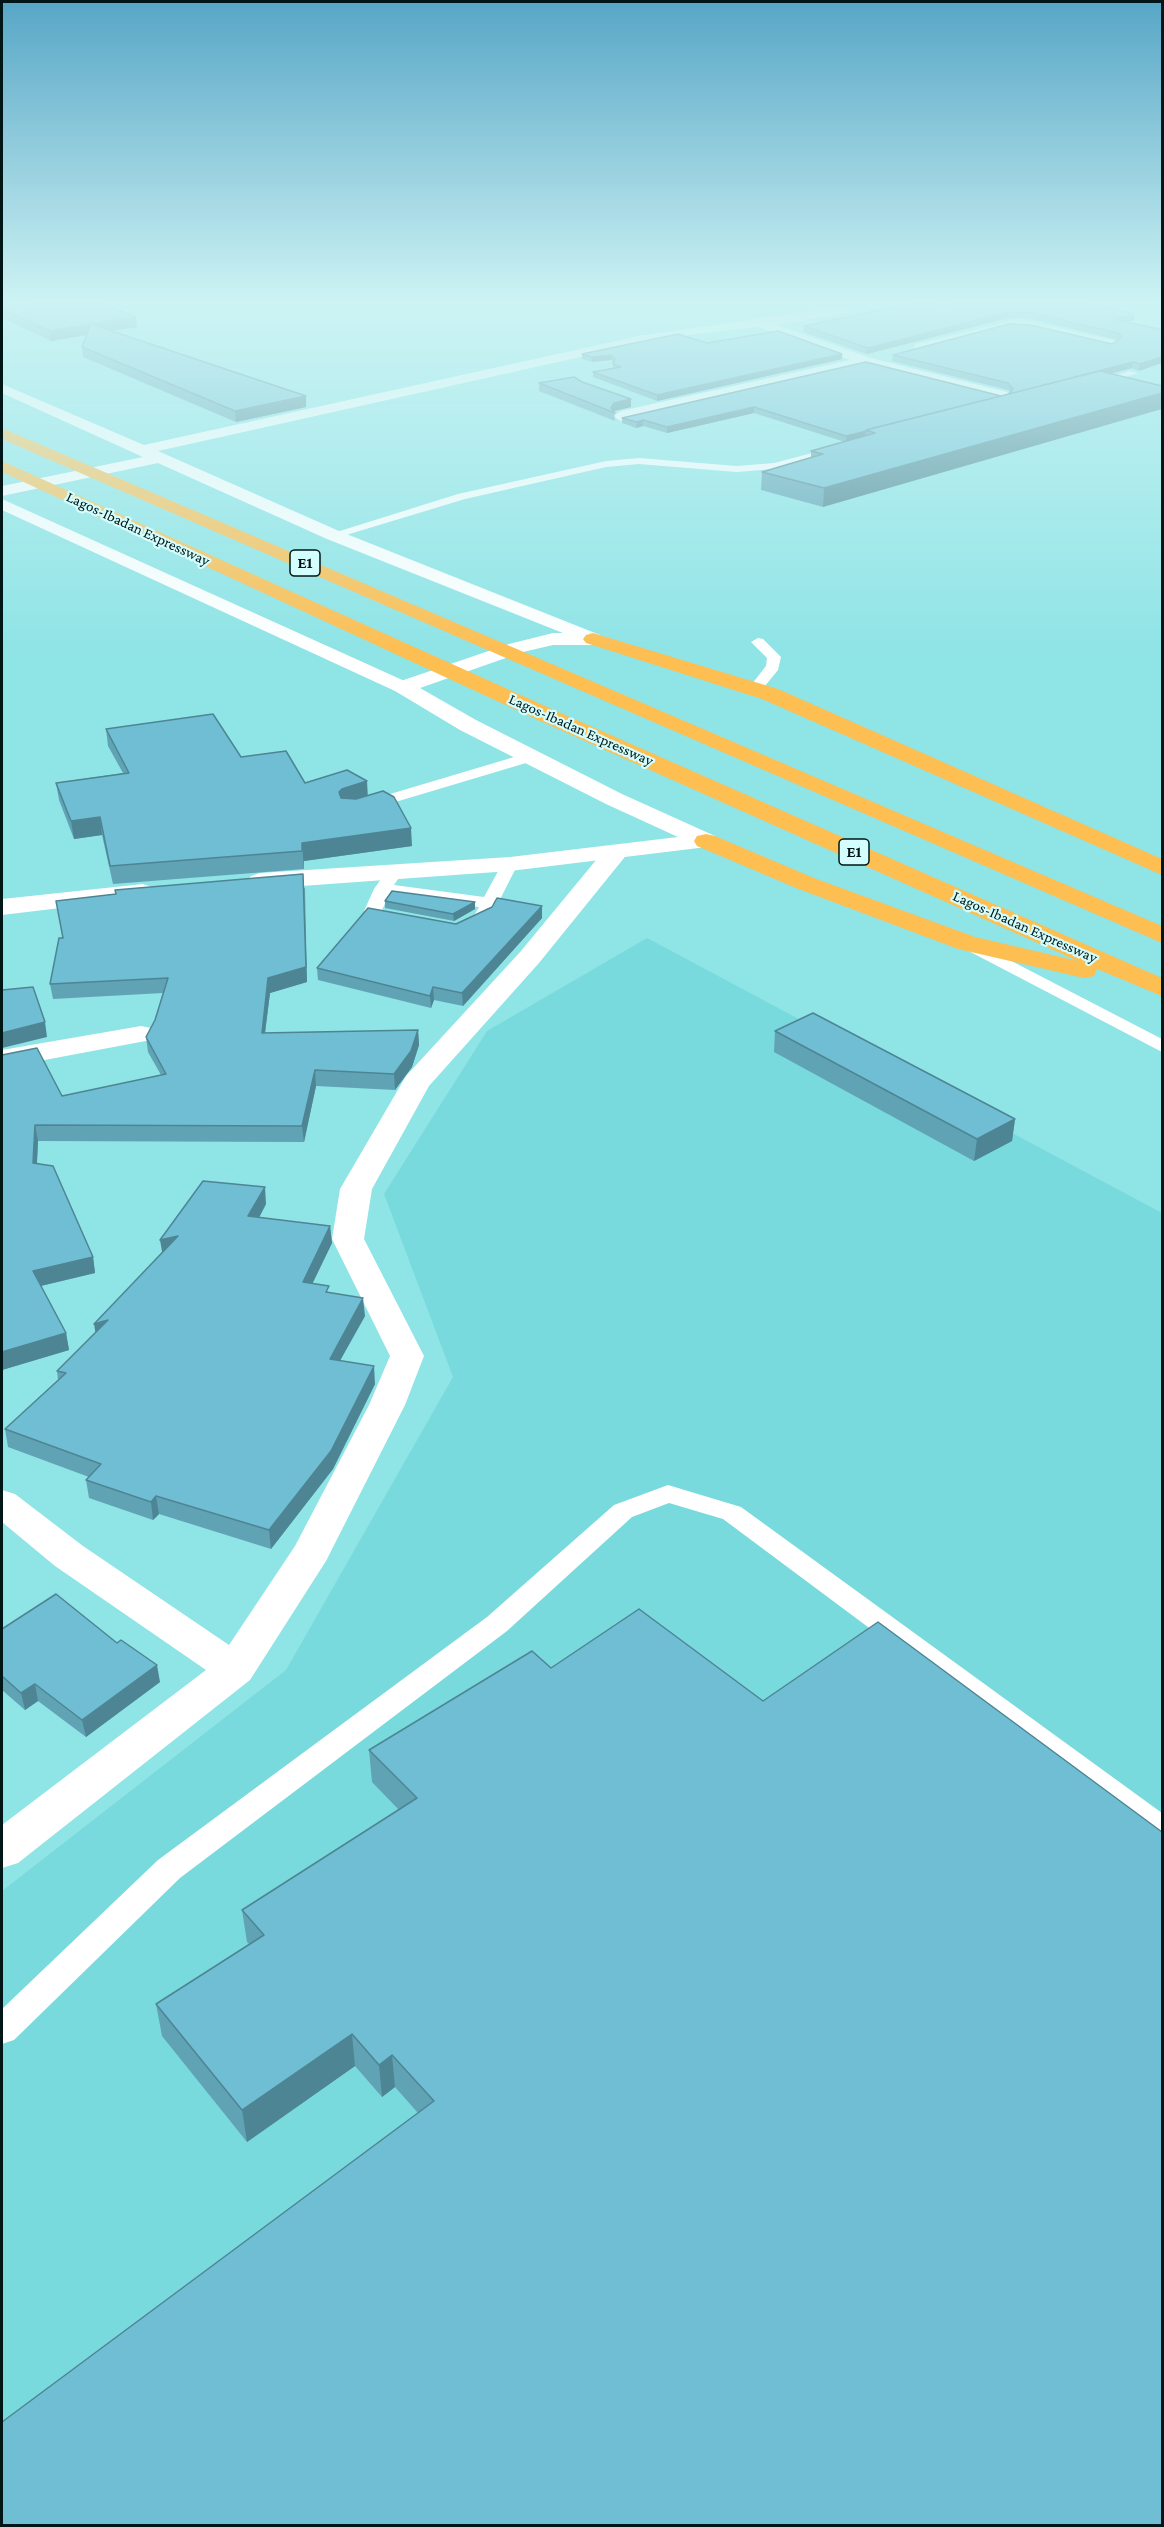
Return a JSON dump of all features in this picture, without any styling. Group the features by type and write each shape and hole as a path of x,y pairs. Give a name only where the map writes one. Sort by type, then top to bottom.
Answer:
{"highway":[{"name":"Lagos-Ibadan Expressway","path":"2,433 1162,935"},
{"name":"Lagos-Ibadan Expressway","path":"2,466 546,715 1156,986"},
{"path":"593,639 755,689 951,772 1162,868"},
{"path":"706,841 805,883 967,944 1156,986"}],"street":[{"path":"72,419 333,535 593,639"},
{"path":"143,450 283,419"},
{"path":"2,490 160,458"},
{"path":"2,504 402,687 531,757 706,841"},
{"path":"402,687 516,648 553,639 593,639"},
{"path":"242,883 390,879 706,841"},
{"path":"2,1850 235,1669 312,1551 387,1406 407,1356 348,1239 356,1190 416,1082 530,957 615,853"},
{"path":"2,907 171,889"},
{"path":"2,1059 141,1034"},
{"path":"2,1503 69,1556 235,1669"}],"lane":[{"path":"333,535 462,496 606,464 639,461 737,469 774,466 849,447"},
{"path":"755,689 772,667 774,657 758,642"},
{"path":"350,811 531,757"},
{"path":"445,927 456,929 477,921 510,864"},
{"path":"412,922 375,914 373,911 390,879 488,903"},
{"path":"967,944 1162,1046"},
{"path":"2,2030 170,1869 497,1624 623,1511 668,1494 732,1514 1162,1829"}],"shaded area":[{"path":"647,938 1162,1213 1162,2525 2,2526 2,1891 286,1670 453,1377 384,1194 487,1031"}],"building":[{"path":"625,419 702,419 667,427 643,420 637,422"},
{"path":"792,419 910,419 866,430 846,436"},
{"path":"910,419 1070,419 824,488 762,472 823,454 811,451 875,433 866,430"},
{"path":"213,714 241,757 286,751 305,783 347,770 367,781 342,789 339,792 341,798 356,799 383,791 394,797 411,828 302,843 302,851 110,866 100,817 71,821 56,783 129,773 106,729"},
{"path":"303,874 306,967 268,978 262,1033 418,1030 411,1051 394,1074 315,1070 302,1126 35,1125 33,1163 53,1166 93,1257 33,1271 66,1333 2,1352 2,1055 37,1048 62,1096 166,1074 146,1037 155,1020 168,978 50,984 59,938 63,938 56,901 116,894 115,890"},
{"path":"392,891 475,902 453,914 385,901"},
{"path":"497,898 542,906 462,993 433,987 430,996 317,968 368,908 456,924 492,907"},
{"path":"33,987 45,1022 2,1033 2,990"},
{"path":"813,1013 1015,1119 977,1139 775,1031"},
{"path":"203,1181 265,1187 248,1216 330,1226 303,1282 329,1286 326,1292 363,1298 330,1359 374,1366 331,1451 269,1530 156,1496 151,1502 86,1480 101,1464 5,1429 66,1373 57,1371 108,1320 94,1324 178,1236 160,1240"},
{"path":"56,1594 117,1643 121,1640 157,1665 82,1720 35,1684 21,1693 2,1676 2,1629"},
{"path":"639,1609 763,1701 878,1622 1162,1832 1162,2526 2,2526 2,2422 434,2101 392,2055 379,2065 352,2034 242,2110 156,2004 264,1935 242,1910 417,1798 369,1750 532,1651 551,1668"}]}
